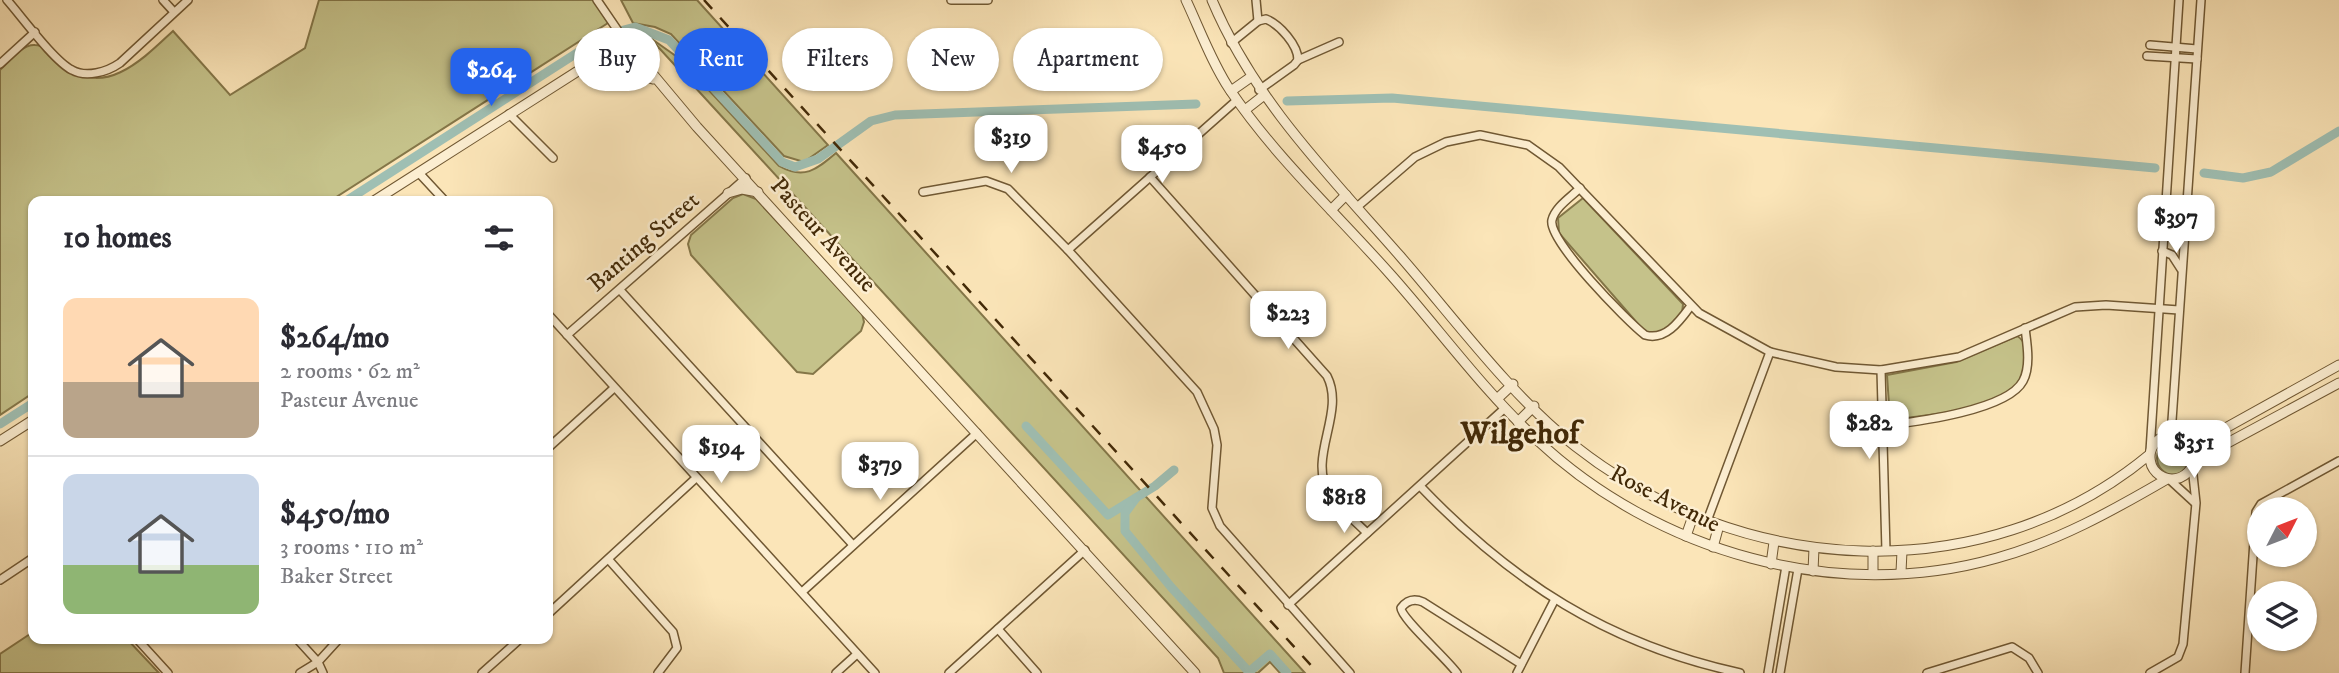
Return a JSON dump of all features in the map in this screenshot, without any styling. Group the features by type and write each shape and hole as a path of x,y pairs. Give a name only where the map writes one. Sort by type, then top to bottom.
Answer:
{"street":[{"path":"7,0 74,72 94,73 114,67 188,0"},
{"path":"163,0 174,12"},
{"path":"597,0 617,28"},
{"path":"951,0 988,0"},
{"name":"Rose Avenue","path":"1186,0 1234,96 1245,110 1518,422 1590,482 1632,509 1686,536 1770,564 1813,571 1873,574 1953,567 2024,549 2088,523 2169,479"},
{"name":"Rose Avenue","path":"1212,0 1231,43 1261,93 1346,195 1513,384 1574,446 1611,472 1693,516 1774,542 1814,548 1902,551 1978,540 2053,517 2113,484 2150,453"},
{"path":"1256,0 1258,21"},
{"path":"2179,0 2150,453 2152,468 2196,503"},
{"path":"2171,435 2201,0"},
{"path":"1231,43 1258,21 1266,19 1278,27 1298,50 1298,60"},
{"path":"0,64 35,32"},
{"path":"1245,110 1298,60 1339,42"},
{"path":"2150,45 2197,49"},
{"path":"2147,56 2197,60"},
{"path":"382,196 574,72"},
{"path":"1068,250 1150,177 1234,96 1251,76"},
{"name":"Pasteur Avenue","path":"660,85 1195,673"},
{"path":"509,114 553,158"},
{"path":"1357,207 1429,148 1466,136 1500,138 1528,145 1559,167 1580,188 1690,307 1729,332 1770,352 1836,368 1881,370 1959,357 2075,307 2106,304 2179,310"},
{"path":"419,173 440,196"},
{"path":"1150,177 1327,376 1334,400 1322,466 1324,478 1330,494 1367,533"},
{"name":"Banting Street","path":"567,335 746,178"},
{"path":"923,192 975,182 1000,184 1068,250 1205,404 1212,417 1217,445 1212,482 1214,516 1228,539 1350,673"},
{"path":"1580,188 1557,210 1551,224 1553,235 1569,256 1645,335 1659,336 1670,330 1690,307"},
{"path":"728,193 743,189 759,193"},
{"path":"1331,209 1346,195"},
{"path":"1352,231 1367,218"},
{"path":"2162,251 2172,255 2182,271"},
{"path":"620,290 853,545"},
{"path":"553,320 875,673"},
{"path":"1882,426 1971,410 2014,390 2025,374 2025,328"},
{"path":"1707,521 1770,352"},
{"path":"2150,453 2160,438 2171,435 2188,441 2213,435 2339,365"},
{"path":"1881,370 1886,551"},
{"path":"2169,479 2183,477 2193,464 2339,383"},
{"path":"1497,399 1513,384"},
{"path":"553,443 614,388"},
{"path":"2286,393 2297,405"},
{"path":"1518,422 1534,406"},
{"path":"1288,605 1505,408"},
{"path":"0,441 28,423"},
{"path":"802,592 977,433"},
{"path":"2150,673 2171,662 2181,652 2196,503 2192,448 2188,441"},
{"path":"2245,673 2256,512 2261,503 2339,461"},
{"path":"553,610 696,478"},
{"path":"1420,485 1474,541 1555,601 1629,638 1691,660 1740,673"},
{"path":"1686,536 1693,516"},
{"path":"1713,547 1719,525"},
{"path":"1770,564 1774,542"},
{"path":"1813,571 1814,548"},
{"path":"949,673 1085,551"},
{"path":"1873,551 1873,574"},
{"path":"1901,572 1902,551"},
{"path":"609,560 673,632 677,648 658,673"},
{"path":"0,580 28,561"},
{"path":"1768,673 1786,566"},
{"path":"1780,673 1798,569"},
{"path":"1457,673 1440,650 1403,617 1401,608 1404,604 1412,600 1423,602 1521,664"},
{"path":"1517,673 1555,601"},
{"path":"998,629 1037,673"},
{"path":"142,644 168,673"},
{"path":"301,644 318,662 323,673"},
{"path":"300,673 318,662 334,644"},
{"path":"482,673 514,644"},
{"path":"1927,673 2012,647 2029,658 2038,673"},
{"path":"836,673 857,654"}],"shaded area":[{"path":"319,0 594,0 608,23 600,28 574,28 574,45 338,196 28,196 28,396 0,415 0,70 21,50 35,45 48,50 81,75 95,78 110,76 137,62 173,31 230,95 305,48"},
{"path":"621,0 697,0 722,28 674,28 674,37 660,28 633,23"},
{"path":"660,45 674,55 674,64 660,49"},
{"path":"768,79 828,145 804,162 784,156 724,91 768,91"},
{"path":"698,91 710,91 779,166 803,173 816,168 836,153 1305,673 1280,673 1270,662 1258,673 1224,673 1218,658"},
{"path":"743,194 756,199 862,313 864,322 861,331 813,374 797,372 691,255 688,244 691,235 733,198"},
{"path":"1583,198 1683,304 1680,318 1671,327 1659,332 1645,332 1559,233 1558,218"},
{"path":"2017,336 2025,346 2025,367 2017,386 2006,394 1975,406 1890,420 1887,375 1956,362"},
{"path":"2174,441 2186,446 2191,458 2186,470 2174,475 2162,470 2157,458 2162,446"},
{"path":"28,635 28,644 132,644 159,673 0,673 0,654"}],"waterway":[{"path":"354,196 605,35 635,27 669,40 782,162 795,167 818,159 871,121 895,115 1196,104"},
{"path":"1287,101 1392,98 2155,168"},
{"path":"2204,173 2243,178 2271,172 2339,131"},
{"path":"0,424 28,406"},
{"path":"1026,426 1108,515 1155,486 1174,470"},
{"path":"1136,498 1125,513 1125,531 1171,587 1249,672 1270,654 1287,673"}],"railway":[{"path":"704,0 1318,673"}],"district":[{"name":"Wilgehof","path":"1520,434"}]}
